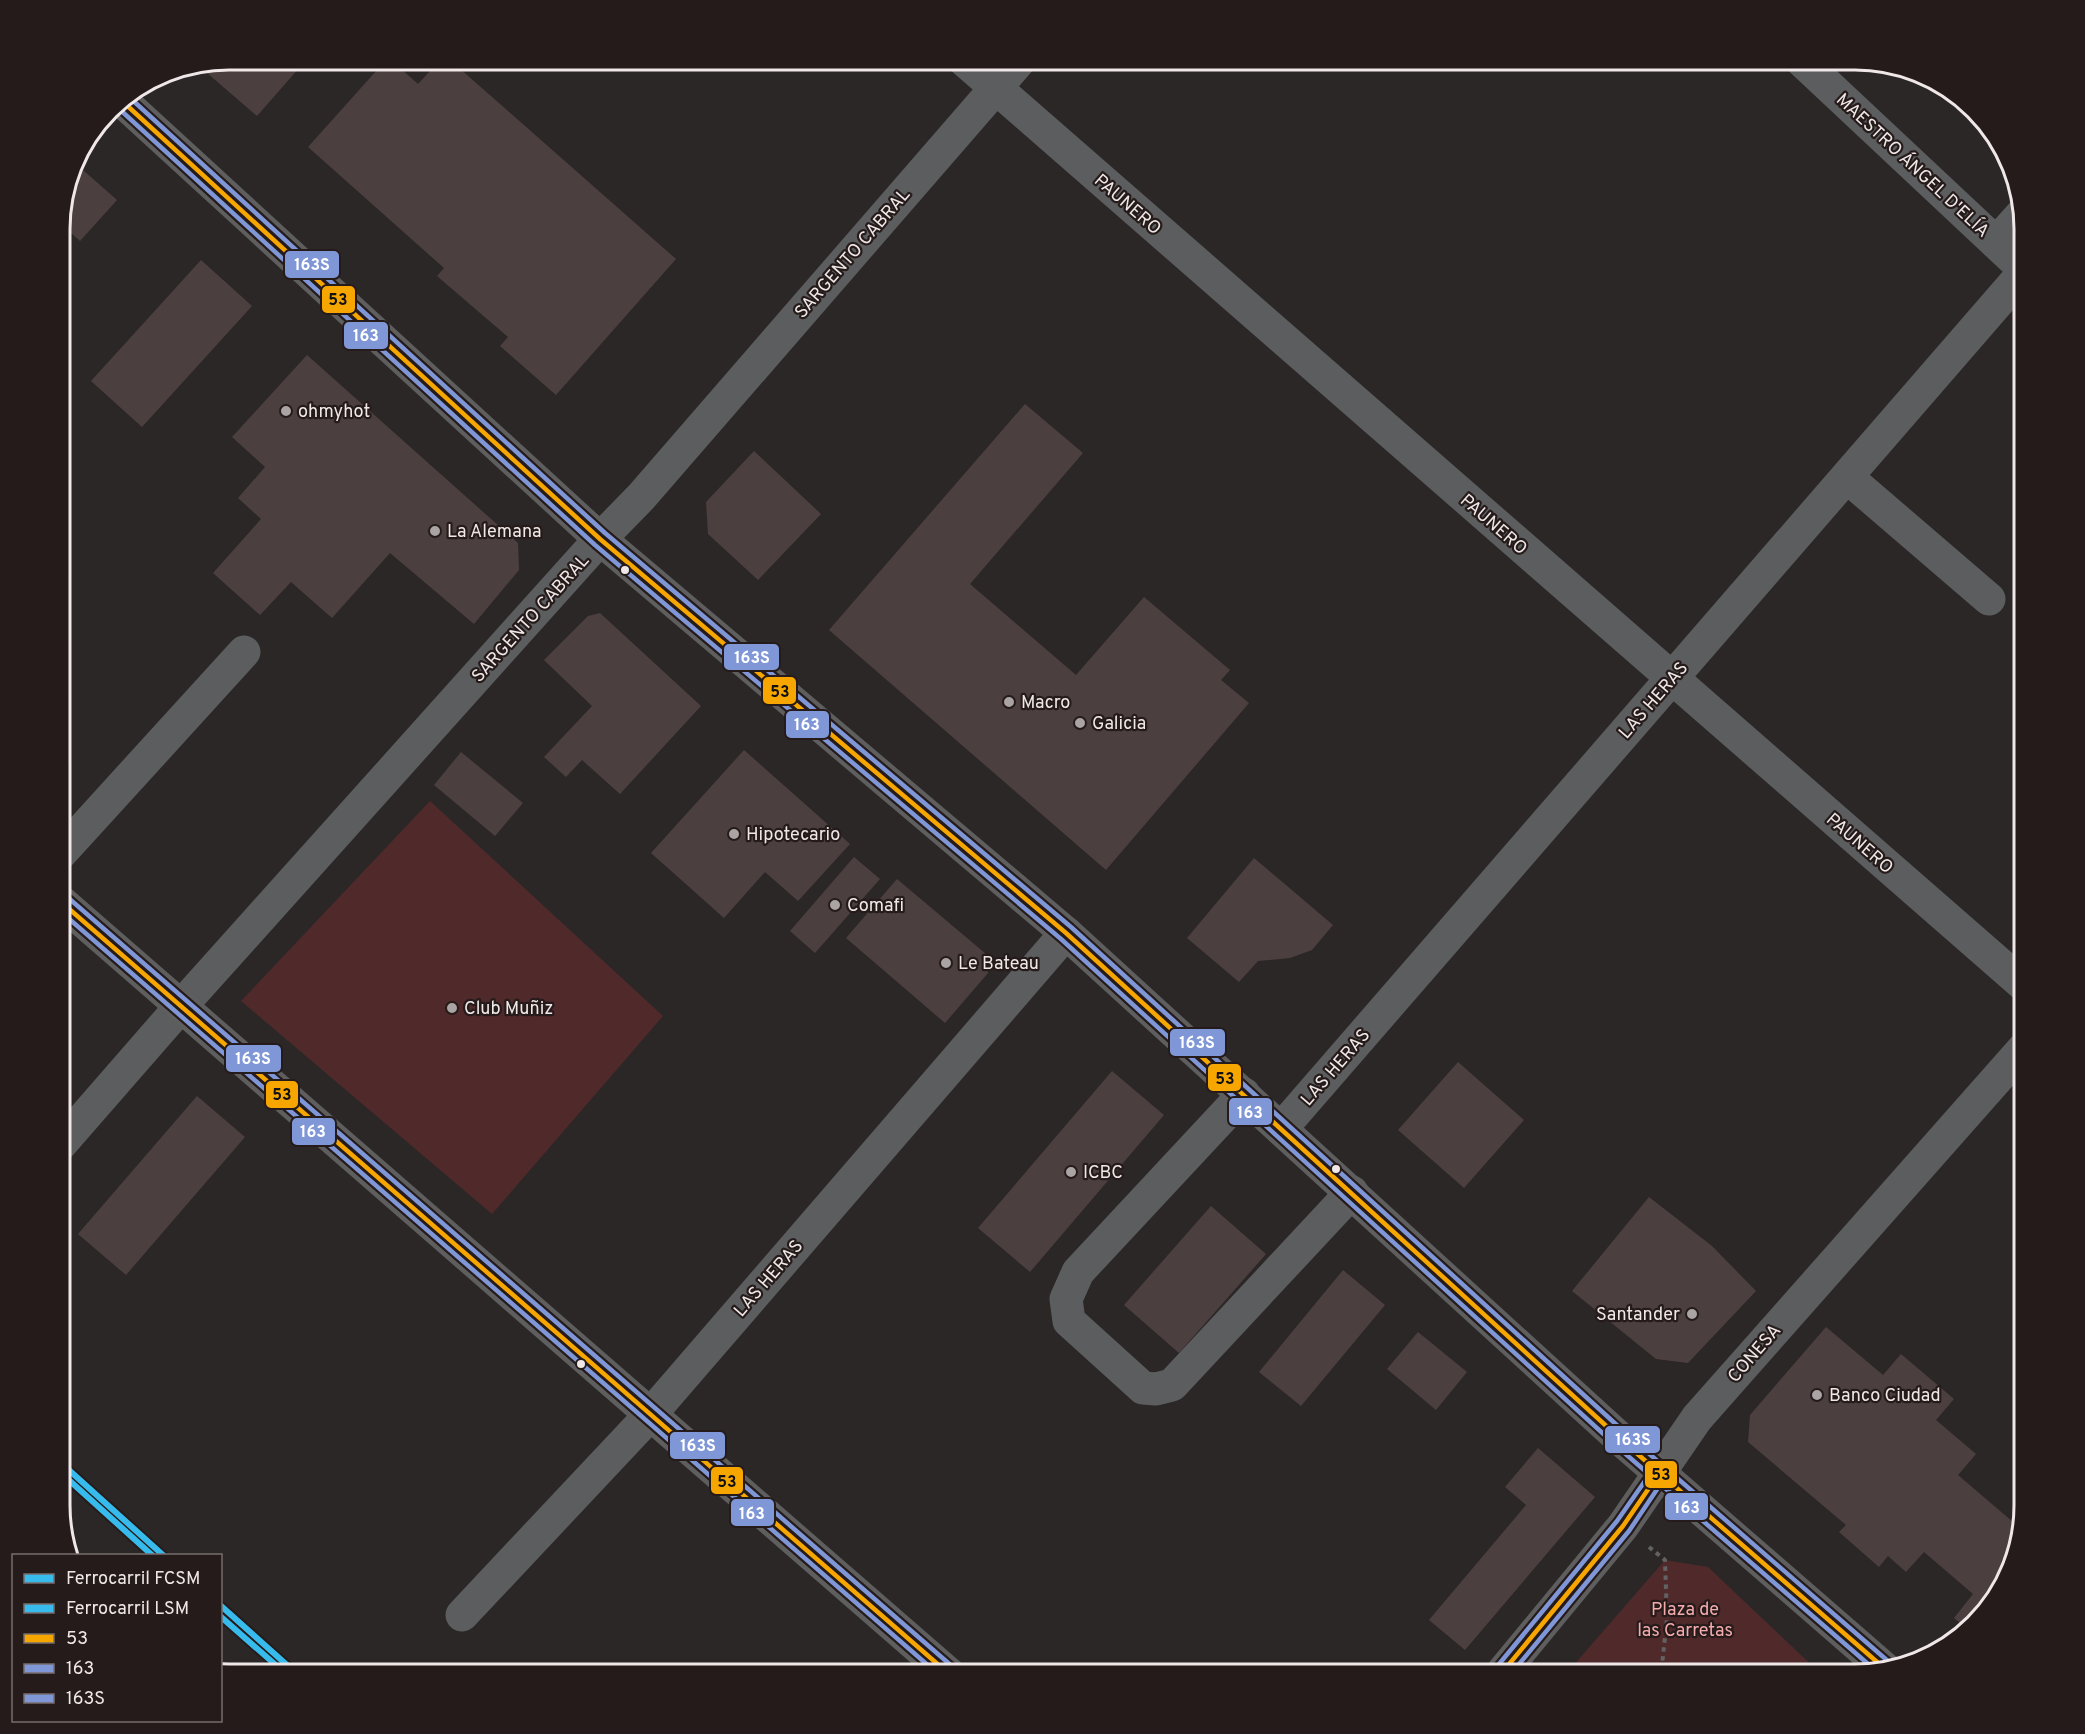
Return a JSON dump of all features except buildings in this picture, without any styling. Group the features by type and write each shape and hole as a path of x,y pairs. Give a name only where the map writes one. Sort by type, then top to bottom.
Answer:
{"main road":[{"path":"129,107 600,539 1066,933 1618,1436 1877,1662"},
{"path":"71,910 937,1664"},
{"name":"CONESA","path":"1509,1664 1623,1526 1660,1472"}],"street":[{"name":"MAESTRO ÁNGEL D'ELÍA","path":"1812,70 2014,260"},
{"name":"PAUNERO","path":"976,71 2014,976"},
{"name":"SARGENTO CABRAL","path":"71,1132 182,1005 600,539 641,497 1010,71"},
{"path":"1996,243 2014,223"},
{"name":"LAS HERAS","path":"1281,1129 2014,283"},
{"path":"1847,477 1989,599"},
{"path":"71,842 244,651"},
{"name":"LAS HERAS","path":"462,1615 650,1415 1066,933"},
{"name":"CONESA","path":"1660,1472 1697,1418 2014,1059"},
{"path":"1244,1094 1078,1272 1066,1299 1069,1321 1143,1388 1156,1389 1172,1385 1352,1192"}],"green space":[{"name":"Club Muñiz","path":"430,801 663,1016 492,1214 241,1001"},
{"name":"Plaza de las Carretas","path":"1665,1560 1708,1567 1810,1664 1575,1664"}],"rail line":[{"name":"FCSM","path":"71,1472 162,1554"},
{"name":"LSM","path":"71,1482 151,1554"},
{"name":"FCSM","path":"222,1607 286,1664"},
{"name":"LSM","path":"222,1618 275,1664"}],"transit line":[{"name":"163S","path":"135,102 605,533 1071,927 1631,1438 1887,1660"},
{"name":"53","path":"129,107 600,539 1066,933 1626,1444 1877,1662"},
{"name":"163","path":"123,112 595,545 1061,939 1621,1450 1867,1663"},
{"name":"163S","path":"71,900 949,1664"},
{"name":"53","path":"71,911 937,1664"},
{"name":"163","path":"71,921 926,1664"},
{"name":"163S","path":"1499,1664 1617,1521 1654,1468"},
{"name":"53","path":"1509,1664 1623,1526 1660,1472"},
{"name":"163","path":"1519,1664 1629,1531 1666,1476"}],"place":[{"name":"ohmyhot","path":"286,411"},
{"name":"La Alemana","path":"435,531"},
{"name":"Macro","path":"1009,702"},
{"name":"Galicia","path":"1080,723"},
{"name":"Hipotecario","path":"734,834"},
{"name":"Comafi","path":"835,905"},
{"name":"Le Bateau","path":"946,963"},
{"name":"Club Muñiz","path":"452,1008"},
{"name":"ICBC","path":"1071,1172"},
{"name":"Santander","path":"1692,1314"},
{"name":"Banco Ciudad","path":"1817,1395"}]}
